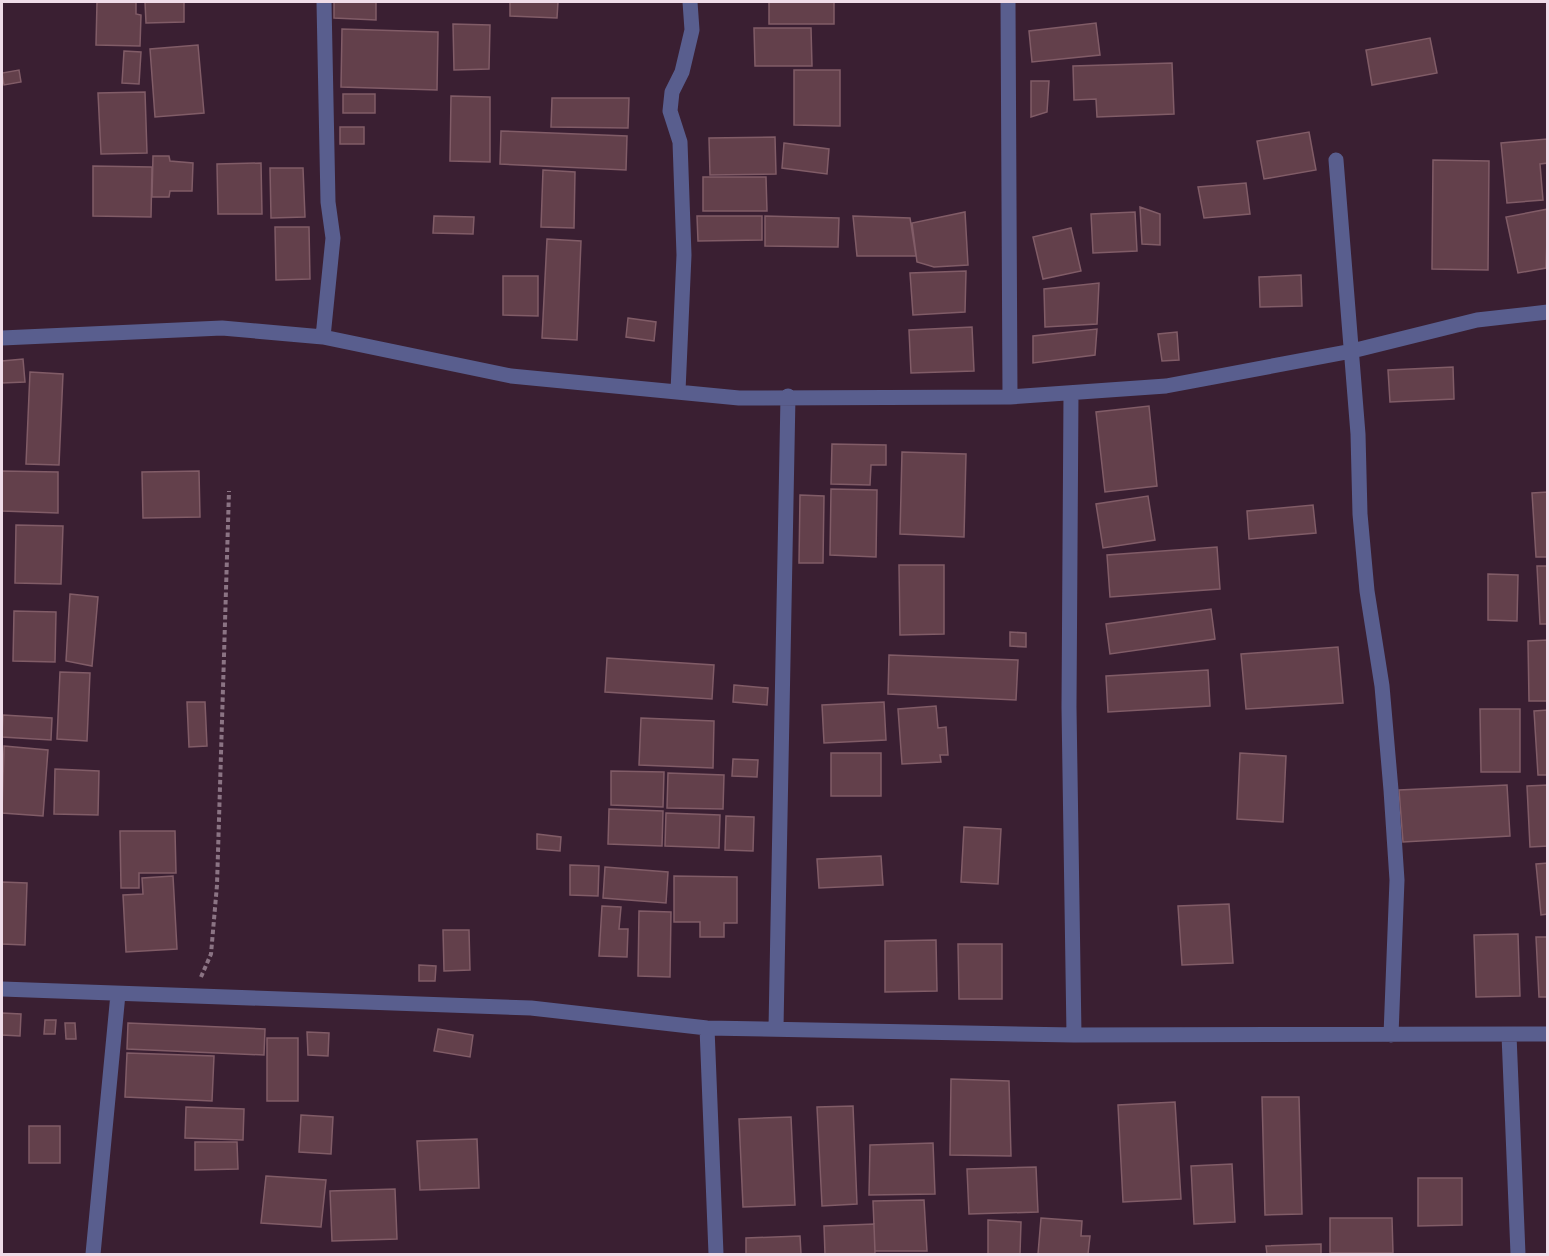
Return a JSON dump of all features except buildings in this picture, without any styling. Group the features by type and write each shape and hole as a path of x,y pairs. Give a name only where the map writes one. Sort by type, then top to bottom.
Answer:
{"street":[{"path":"323,337 333,238 328,202 324,2"},
{"path":"678,391 684,255 680,142 670,111 672,92 682,72 692,30 690,2"},
{"path":"1008,2 1010,397"},
{"path":"1336,160 1358,434 1360,514 1367,591 1382,686 1397,880 1391,1035"},
{"path":"2,338 222,328 323,337 511,376 739,398 788,396 1010,397 1166,386 1352,351 1478,320 1548,312"},
{"path":"1071,393 1069,707 1074,1035"},
{"path":"776,1028 788,396"},
{"path":"2,989 531,1008 707,1028 1074,1035 1548,1034"},
{"path":"93,1254 118,994"},
{"path":"707,1028 716,1254"},
{"path":"1509,1035 1518,1254"}],"path":[{"path":"193,997 211,954 217,885 229,491"}]}
